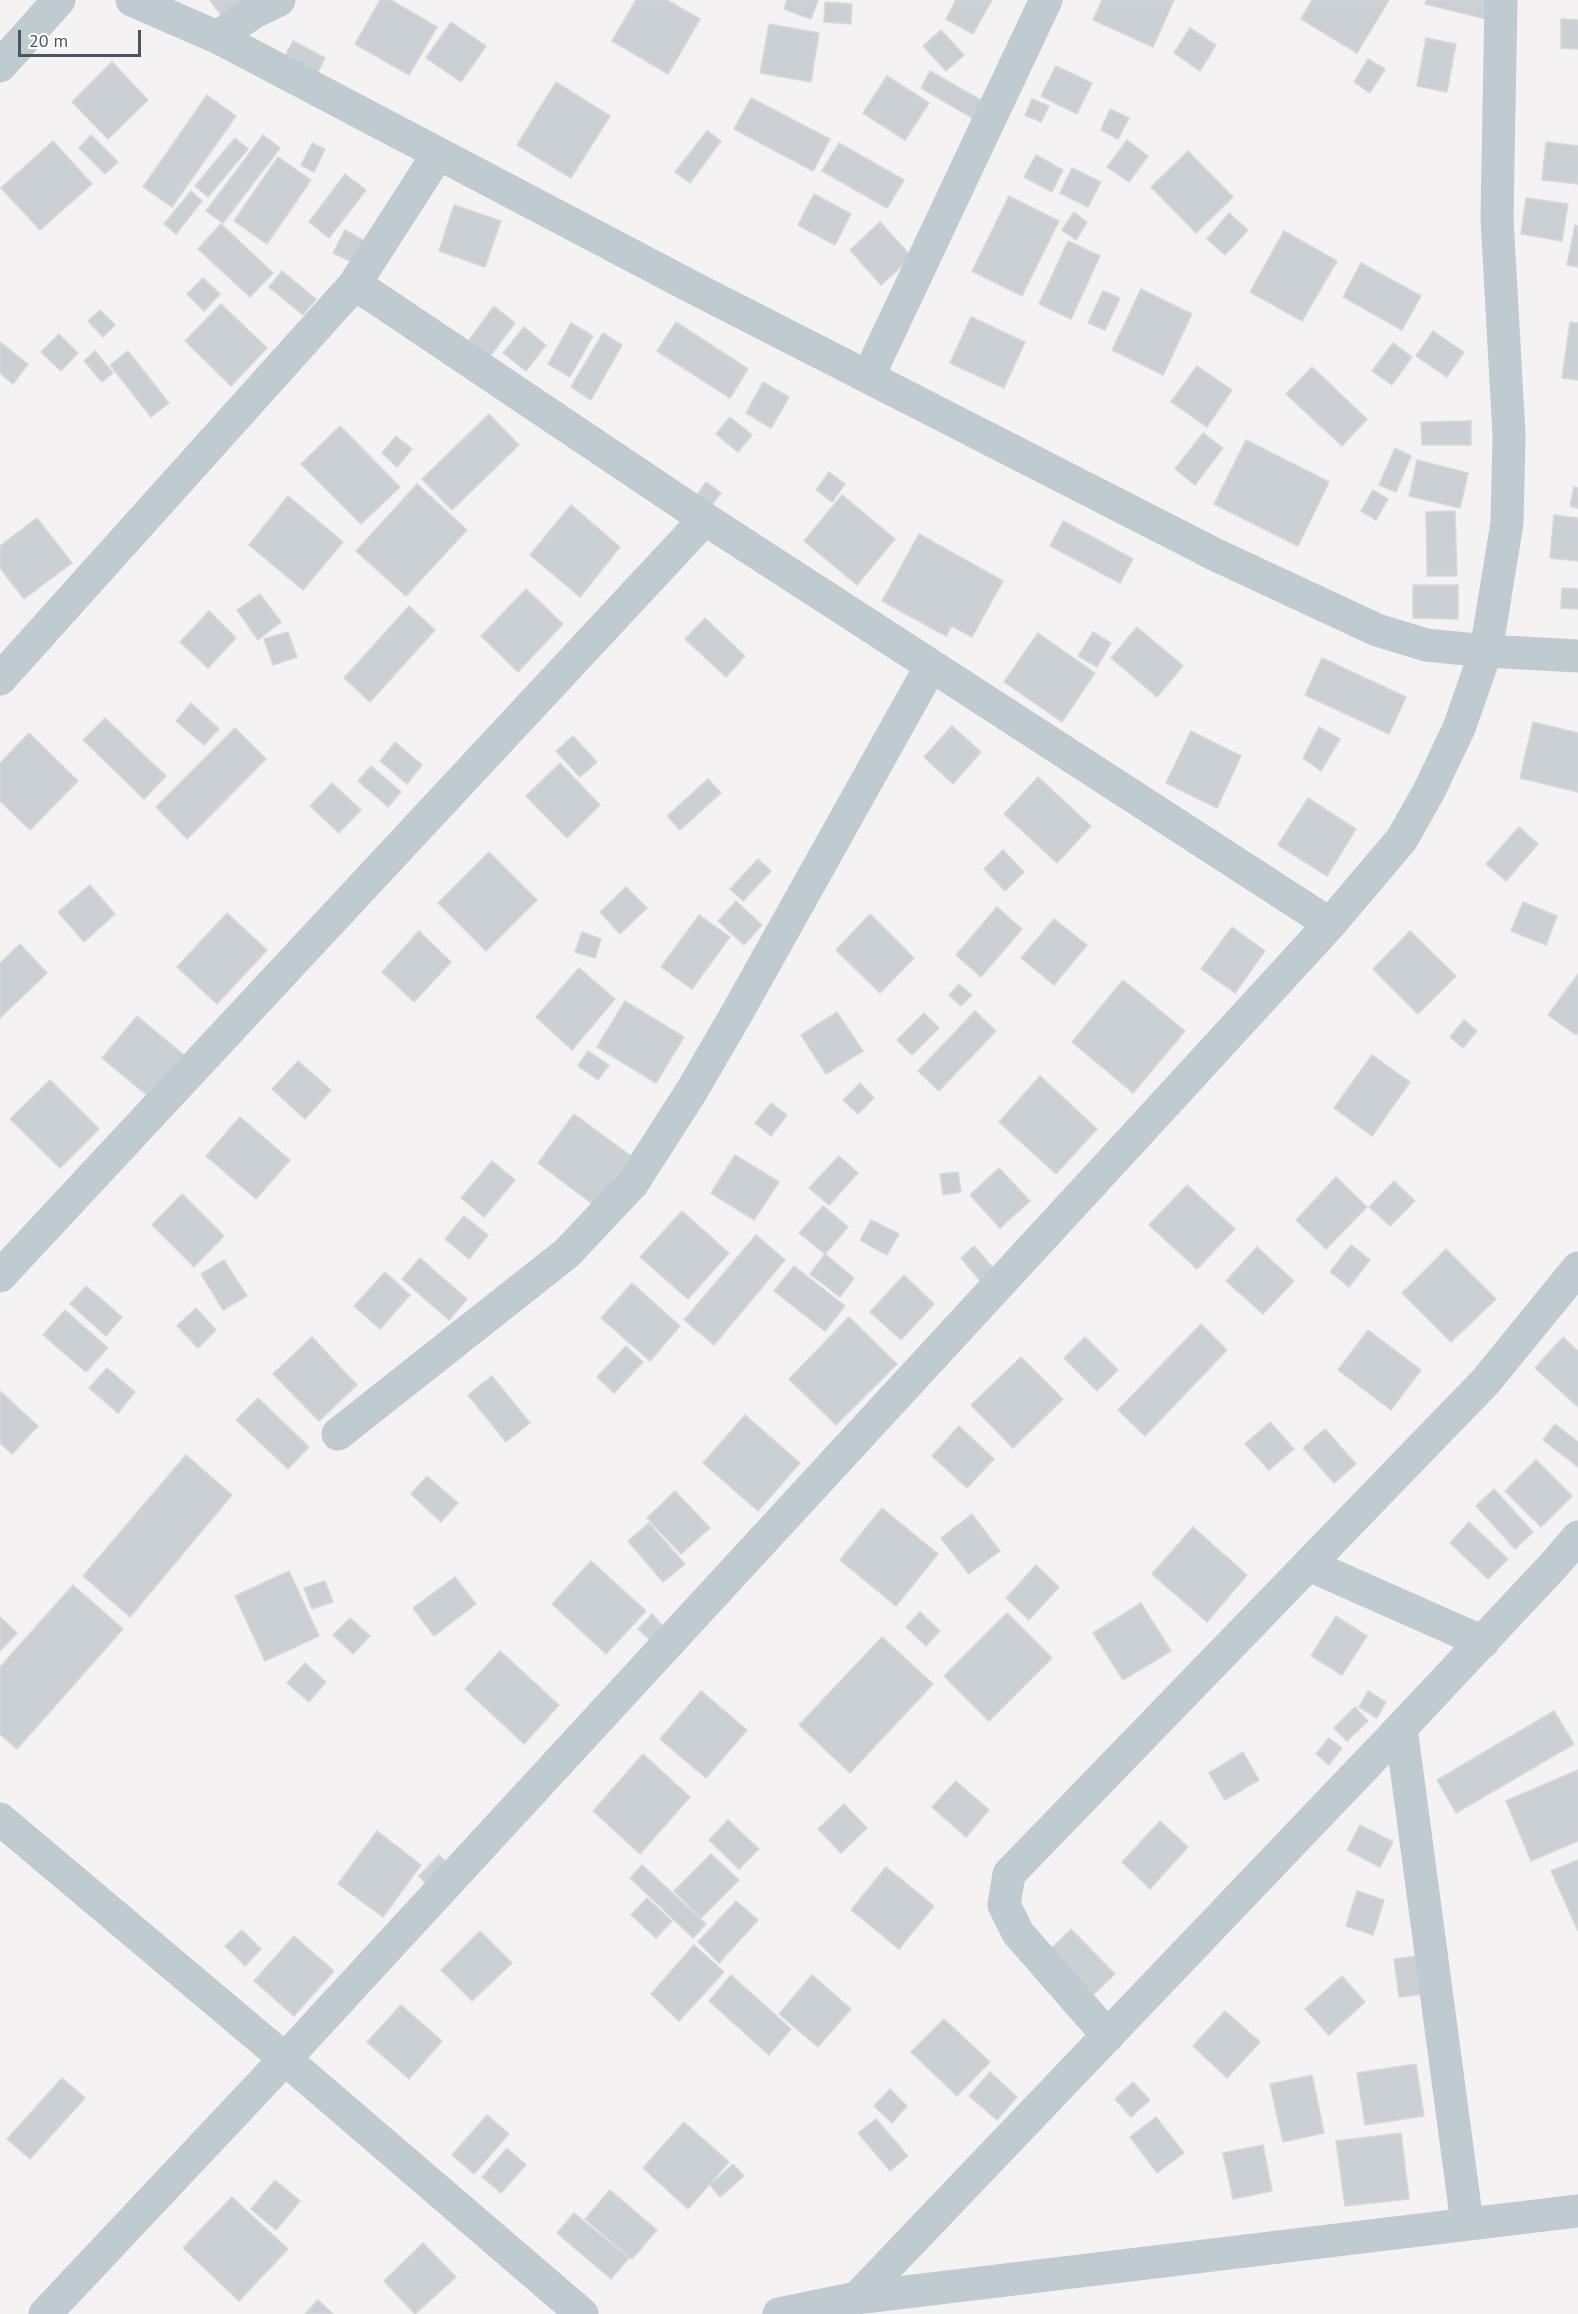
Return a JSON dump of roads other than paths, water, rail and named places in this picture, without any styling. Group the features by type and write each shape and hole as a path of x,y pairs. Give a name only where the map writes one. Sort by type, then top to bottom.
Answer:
{"street":[{"path":"0,66 59,0"},
{"path":"132,0 217,37 868,377 1216,555 1377,630 1426,645 1578,656"},
{"path":"217,37 256,11 279,0"},
{"path":"868,377 1046,0"},
{"path":"45,2314 285,2059 1330,924 1402,839 1429,791 1459,728 1486,651 1507,523 1509,435 1497,218 1501,0"},
{"path":"0,679 354,285 438,153"},
{"path":"354,285 705,519 1330,924"},
{"path":"0,1276 705,519"},
{"path":"338,1434 567,1253 632,1184 691,1092 737,1013 931,666"},
{"path":"1108,2036 1018,1933 1004,1905 1009,1874 1486,1381 1578,1268"},
{"path":"857,2298 1483,1642 1578,1537"},
{"path":"1309,1565 1483,1642"},
{"path":"1401,1728 1467,2223"},
{"path":"0,1819 285,2059 582,2314"},
{"path":"780,2314 857,2298 1578,2211"}]}
